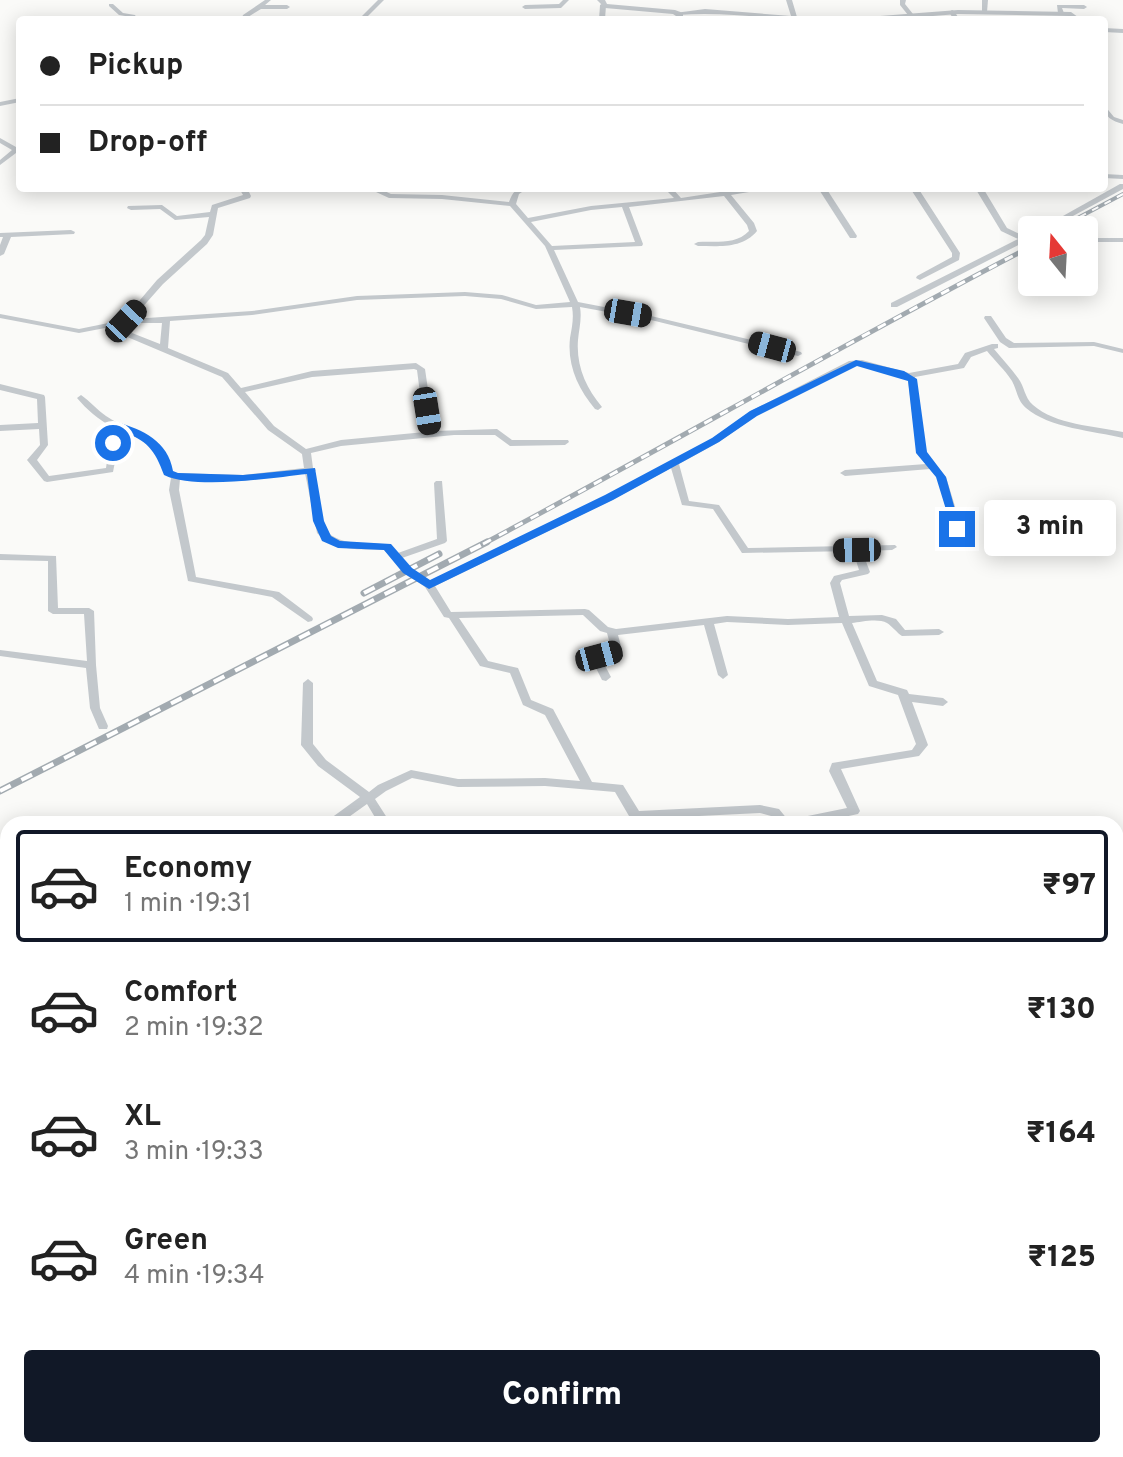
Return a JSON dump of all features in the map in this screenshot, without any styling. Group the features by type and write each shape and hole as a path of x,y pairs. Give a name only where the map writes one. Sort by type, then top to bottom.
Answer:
{"street":[{"path":"245,16 268,0"},
{"path":"365,16 381,0"},
{"path":"525,7 561,6 566,0"},
{"path":"903,0 902,4 910,14"},
{"path":"985,0 985,11"},
{"path":"602,3 679,16 705,11 744,16"},
{"path":"111,5 121,14 133,16"},
{"path":"1061,13 1059,6 1084,7"},
{"path":"260,7 287,7"},
{"path":"891,16 954,16 985,11 1076,16"},
{"path":"0,163 8,145"},
{"path":"1068,216 1123,186"},
{"path":"245,192 247,196 219,204 213,214 209,235 167,275 128,321 128,334 225,375 247,390 271,428 309,450 430,433 491,431 501,434 510,443 565,442"},
{"path":"379,192 389,196 442,197 512,204 549,248 575,304 578,312 574,362 591,400 598,407"},
{"path":"512,204 518,192"},
{"path":"672,192 679,200"},
{"path":"528,220 591,208 733,192"},
{"path":"825,192 853,236"},
{"path":"917,192 956,253 956,258 949,265 920,278"},
{"path":"981,192 1004,229 1018,234"},
{"path":"698,244 739,242 750,237 753,231 751,225 726,193"},
{"path":"549,248 639,244 625,205"},
{"path":"131,208 162,207 175,218 213,214"},
{"path":"0,254 4,235 71,232"},
{"path":"1099,240 1123,240"},
{"path":"894,305 1018,242"},
{"path":"0,316 79,331 128,321 252,313 357,298 465,294 502,297 536,307 575,304 651,318 798,354"},
{"path":"988,318 1006,343"},
{"path":"164,319 164,349"},
{"path":"429,585 535,535 674,463 754,413 849,364 862,363 909,376 961,366 968,355 1006,343 1018,346 1094,344 1123,351"},
{"path":"989,348 1017,382 1016,390 1025,403 1065,424 1123,435"},
{"path":"247,390 320,373 416,366 421,369 430,433"},
{"path":"909,376 912,379 922,453 941,477 957,529"},
{"path":"0,387 41,397 44,445 32,460 43,478 50,480 110,470 117,426"},
{"path":"81,398 96,414 154,443 166,461 168,473 176,477 243,478 311,470"},
{"path":"0,428 41,426"},
{"path":"309,450 318,521 326,538 338,544 385,546 407,570 429,585 484,664 514,670 527,702 549,712 588,785"},
{"path":"674,463 685,503 716,507 745,551 892,547"},
{"path":"845,473 930,466"},
{"path":"176,477 174,490 192,579 275,594 308,619"},
{"path":"397,557 442,541 439,483"},
{"path":"829,816 854,811 835,771 836,766 920,750 922,745 901,691 882,689 873,683 845,619 835,583 838,578 865,572 857,550"},
{"path":"0,557 53,558 53,611 89,611 95,708 103,726"},
{"path":"453,616 585,612 612,632 617,650 596,658 606,677"},
{"path":"612,632 708,622 882,618 892,621 902,633 939,632"},
{"path":"708,622 723,675"},
{"path":"0,653 91,665"},
{"path":"308,683 307,745 322,763 369,798 380,816"},
{"path":"904,697 943,702"},
{"path":"343,816 397,779 411,774 458,783 619,788 633,813 638,815 760,809 779,816"}],"railway":[{"path":"1081,216 1123,194"},
{"path":"483,544 1018,253"},
{"path":"0,791 487,542"},
{"path":"364,593 439,554"}],"route":[{"path":"113,443 117,426 139,433 162,452 168,473 176,477 243,478 311,470 320,531 326,538 338,544 387,547 407,570 429,585 609,498 716,440 754,413 856,363 900,373 912,379 922,453 930,466 939,472 957,529"}]}
